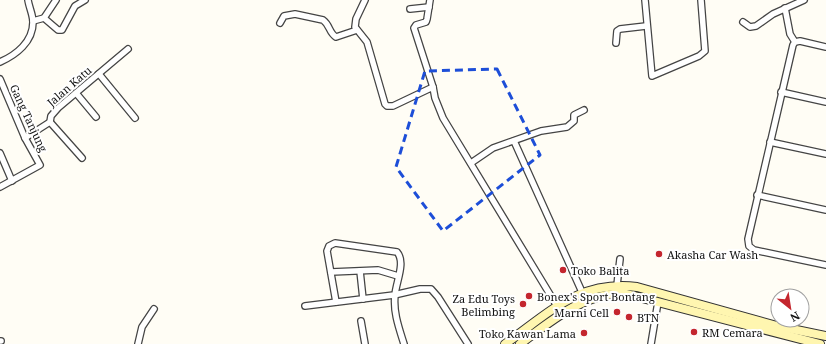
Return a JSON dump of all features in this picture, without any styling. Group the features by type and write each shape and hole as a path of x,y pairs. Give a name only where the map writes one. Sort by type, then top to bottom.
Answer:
{"main road":[{"path":"505,344 557,306 582,292 617,285 637,287 777,326 826,336"},
{"path":"520,344 558,316 596,296 623,293 816,344"}],"street":[{"path":"0,62 12,57 20,49 32,29 33,21 28,0"},
{"path":"33,21 44,18 56,0"},
{"path":"44,18 58,30 62,30 75,6 85,0"},
{"path":"365,0 355,23 357,30 366,42 387,106 393,106 433,87"},
{"path":"430,0 426,22 416,25 414,28 433,87 435,98 443,118 557,306"},
{"path":"645,0 646,26 652,76 699,56 705,51 701,0"},
{"path":"743,22 750,27 756,26 784,8 804,0"},
{"path":"410,9 429,7"},
{"path":"784,8 790,34 795,42"},
{"path":"280,23 287,15 295,14 324,20 327,23 331,34 336,37 357,30"},
{"path":"616,43 617,30 646,26"},
{"path":"795,42 800,41 826,47"},
{"path":"795,42 791,50 780,92 748,239 751,248 826,265"},
{"name":"Jalan Katu","path":"25,138 50,122 52,115 76,92 128,49"},
{"path":"99,74 135,118"},
{"name":"Gang Tanjung","path":"0,79 25,138 40,165 12,181"},
{"path":"76,92 96,117"},
{"path":"780,92 826,102"},
{"path":"471,163 493,148 514,142 541,131 567,127 574,121 574,115 584,110"},
{"path":"50,122 82,158"},
{"path":"514,142 582,292"},
{"path":"770,142 826,154"},
{"path":"0,153 12,181 0,187"},
{"path":"757,195 826,210"},
{"path":"336,302 327,251 329,246 335,243 396,252 401,260 394,295 396,321 404,344"},
{"path":"617,285 620,259"},
{"path":"331,272 378,270 398,276"},
{"path":"360,271 363,298"},
{"path":"305,306 394,295 420,289 431,289 438,297 468,344"},
{"path":"651,344 658,302"},
{"path":"138,344 142,328 154,309"},
{"path":"361,321 365,344"}],"highlighted area":[{"path":"497,69 540,155 443,231 396,167 425,71"}],"place":[{"name":"Akasha Car Wash","path":"659,254"},
{"name":"Toko Balita","path":"563,270"},
{"name":"Bonex's Sport Bontang","path":"529,296"},
{"name":"Za Edu Toys Belimbing","path":"523,304"},
{"name":"Marni Cell","path":"617,312"},
{"name":"BTN","path":"629,317"},
{"name":"RM Cemara","path":"694,332"},
{"name":"Toko Kawan Lama","path":"584,333"}]}
